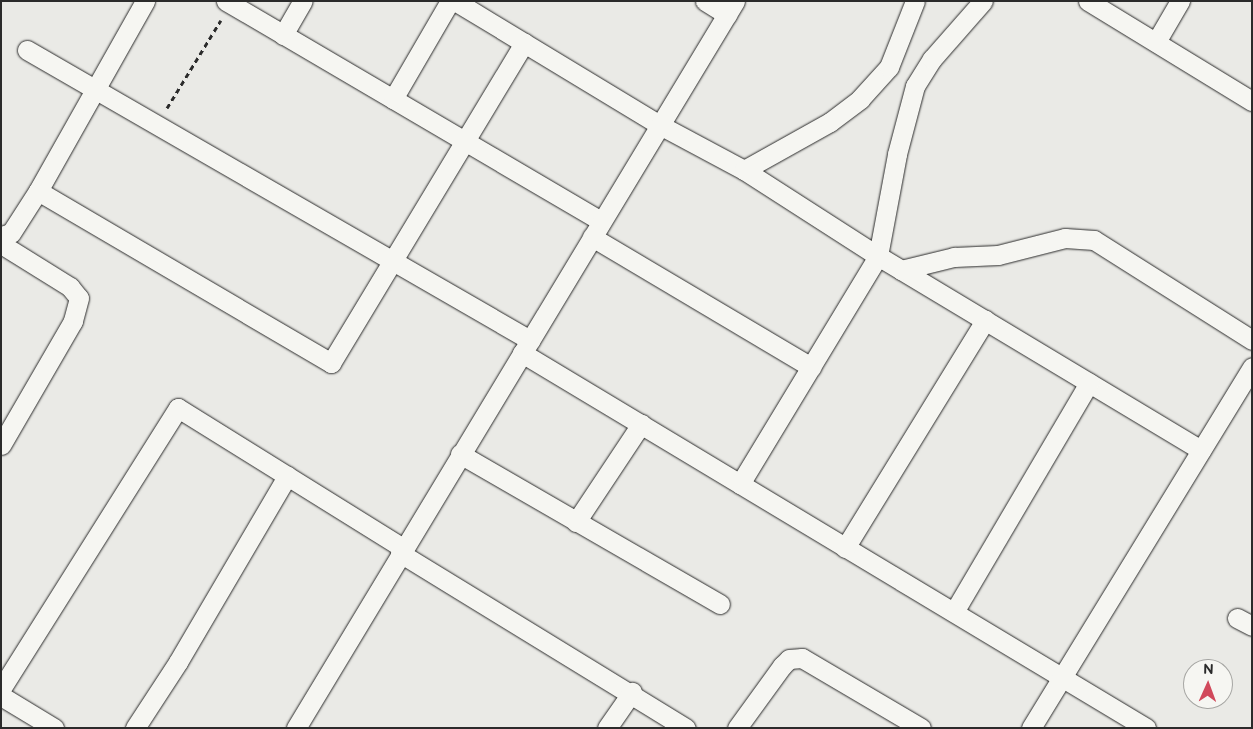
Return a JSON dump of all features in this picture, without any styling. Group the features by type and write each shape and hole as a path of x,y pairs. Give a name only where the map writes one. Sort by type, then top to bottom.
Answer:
{"street":[{"path":"1,236 11,233 38,190 97,89 144,1"},
{"path":"283,34 303,1"},
{"path":"393,99 450,1"},
{"path":"455,1 660,125 744,170 878,256 1201,450"},
{"path":"296,728 731,8 705,1"},
{"path":"744,170 830,122 860,99 889,67 915,1"},
{"path":"740,484 878,256 897,154 915,86 932,59 983,1"},
{"path":"1088,1 1252,101"},
{"path":"1156,42 1180,1"},
{"path":"228,3 465,141 811,367"},
{"path":"38,190 331,363 524,43"},
{"path":"27,50 393,261 640,424 1146,728"},
{"path":"889,67 915,86"},
{"path":"901,270 954,257 998,255 1065,238 1094,240 1252,340"},
{"path":"1,244 70,287 79,298 73,321 1,445"},
{"path":"845,548 985,320"},
{"path":"1030,728 1252,367"},
{"path":"954,612 1089,383"},
{"path":"1,689 178,408 402,551 632,692 686,728"},
{"path":"576,522 640,424"},
{"path":"460,454 720,604"},
{"path":"134,728 178,662 287,476"},
{"path":"737,728 782,666 790,659 802,658 921,728"},
{"path":"607,728 632,692"},
{"path":"1,696 54,728"}],"path":[{"path":"157,124 228,3"}]}
